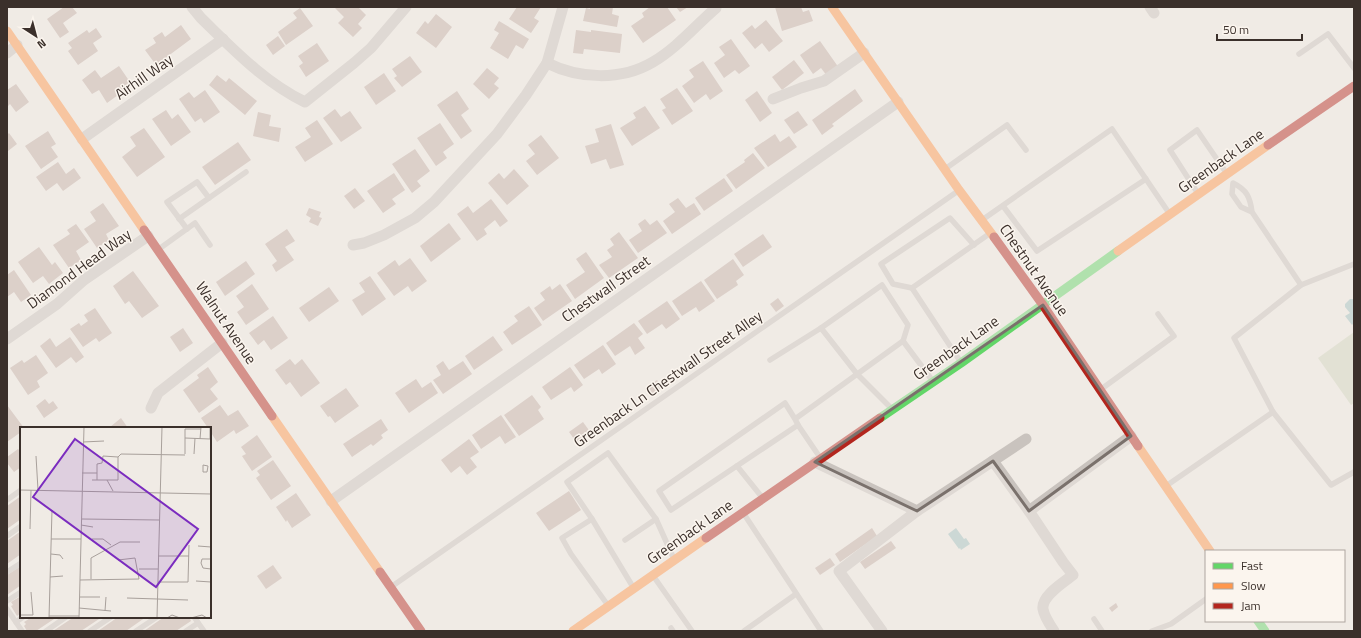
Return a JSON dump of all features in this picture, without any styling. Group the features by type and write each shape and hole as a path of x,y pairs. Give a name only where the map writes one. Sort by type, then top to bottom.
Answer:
{"street":[{"path":"192,7 201,18 266,78 287,93 305,102 371,48 406,7"},
{"path":"353,245 364,243 399,228 415,218 434,202 497,134 526,95 547,63 562,7"},
{"name":"Chestnut Avenue","path":"832,7 959,190 1043,304 1209,550"},
{"path":"547,63 564,70 596,76 613,75 634,70 654,62 671,49 716,8"},
{"name":"Walnut Avenue","path":"7,31 421,631"},
{"name":"Airhill Way","path":"82,139 223,39"},
{"path":"7,52 17,46"},
{"path":"773,99 801,88 824,82 864,53"},
{"name":"Greenback Lane","path":"573,631 742,512 934,382 1227,173 1354,86"},
{"name":"Chestwall Street","path":"331,501 898,102"},
{"name":"Diamond Head Way","path":"7,340 58,304 84,280 148,236"},
{"path":"151,408 158,393 222,343"},
{"path":"1029,511 1131,436"},
{"path":"882,631 839,571 917,510 993,462 1026,439"},
{"path":"818,460 917,510"},
{"path":"993,462 1073,574 1045,598 1043,608 1054,631"},
{"path":"1259,622 1265,631"}],"lane":[{"path":"1299,54 1328,34 1354,68"},
{"path":"945,169 1007,125 1026,150"},
{"path":"982,221 1112,130 1170,215"},
{"path":"1198,194 1170,150 1197,130 1233,183 1242,188 1251,200 1252,212 1301,285"},
{"path":"179,219 246,172"},
{"path":"1003,206 1037,251 1146,179"},
{"path":"186,229 167,202 197,182 209,198"},
{"path":"1233,183 1232,194 1241,207 1252,212"},
{"name":"Greenback Ln Chestwall Street Alley","path":"391,588 959,190"},
{"path":"961,363 912,288 893,284 881,264 950,218 974,245"},
{"path":"158,249 195,224 210,246"},
{"path":"912,288 991,233"},
{"path":"1354,264 1301,285 1234,338 1273,412 1331,485 1354,472"},
{"path":"770,360 821,328 882,285 908,325 903,341 795,419"},
{"path":"1100,390 1174,336 1158,314"},
{"path":"821,328 857,374 892,410"},
{"path":"903,341 934,382"},
{"path":"798,426 671,510 658,491 785,403 818,460"},
{"path":"1166,486 1273,412"},
{"path":"634,588 592,519 567,482 608,453 656,519 674,560"},
{"path":"737,466 763,498"},
{"path":"7,500 20,491"},
{"path":"742,512 821,631"},
{"path":"592,519 562,538 571,554 608,606"},
{"path":"625,540 656,519"},
{"path":"7,536 20,527"},
{"path":"7,572 20,563"},
{"path":"652,575 692,631"},
{"path":"7,601 20,593"},
{"path":"744,631 796,594"},
{"path":"1152,631 1171,624 1205,600"},
{"path":"7,610 22,631"},
{"path":"16,622 22,618"},
{"path":"46,631 65,618"},
{"path":"90,631 110,618"},
{"path":"136,631 156,618"},
{"path":"195,618 204,631"},
{"path":"1094,619 1102,631"},
{"path":"186,631 198,623"}],"highlighted area":[{"path":"1043,305 1131,436 1029,511 993,461 917,511 815,462"}],"green space":[{"path":"1354,332 1354,403 1351,405 1318,358"}],"water":[{"path":"1350,299 1354,299 1354,323 1352,325 1345,316 1350,313 1345,307 1345,304"},
{"path":"956,528 964,539 966,538 970,544 961,550 948,534"}],"building":[{"path":"64,7 72,7 77,13 63,23 69,32 60,38 47,19"},
{"path":"358,7 366,15 358,24 362,28 353,37 338,23 344,17 335,8"},
{"path":"517,7 541,7 534,18 539,21 531,33 509,19"},
{"path":"590,7 613,7 612,14 619,16 617,27 583,21 586,8 590,9"},
{"path":"650,7 667,7 676,20 643,43 631,26 644,17 642,13"},
{"path":"676,7 688,7 680,12"},
{"path":"775,7 801,7 803,12 809,10 813,21 782,31"},
{"path":"300,8 313,26 286,45 278,32 297,18 293,13"},
{"path":"436,14 452,27 436,48 416,33 425,21 428,24"},
{"path":"766,20 783,41 769,52 762,43 755,49 742,33 752,25 755,29"},
{"path":"499,21 529,39 523,49 516,45 508,59 490,48 499,33 494,30"},
{"path":"181,25 191,39 156,65 145,50 156,43 153,38 162,32 165,37"},
{"path":"96,28 102,37 93,43 98,51 78,65 68,51 72,48 68,43 87,30 89,33"},
{"path":"576,30 591,32 591,30 622,34 620,53 584,49 583,54 573,53"},
{"path":"278,36 285,46 273,55 266,45"},
{"path":"731,39 750,66 739,74 735,70 724,78 714,63 725,55 719,47"},
{"path":"820,41 839,68 827,76 821,68 813,74 800,55"},
{"path":"317,43 329,61 306,77 299,66 303,63 298,56"},
{"path":"410,56 422,72 402,87 394,78 397,76 392,69"},
{"path":"794,60 804,73 782,90 772,77"},
{"path":"703,61 723,91 710,100 706,94 694,103 682,86 694,77 689,70"},
{"path":"119,66 132,85 107,103 99,90 92,94 82,80 95,70 101,78"},
{"path":"487,68 499,78 494,84 499,88 489,99 473,84"},
{"path":"384,73 396,91 376,105 364,87"},
{"path":"217,75 226,82 229,78 257,101 245,115 209,85"},
{"path":"16,84 29,102 16,112 10,104 7,107 7,90"},
{"path":"677,88 693,111 672,125 662,110 666,108 660,99"},
{"path":"855,89 863,101 832,124 834,126 822,135 812,120"},
{"path":"205,90 220,112 204,123 201,118 195,122 179,99 189,92 194,98"},
{"path":"457,91 469,109 461,115 472,131 461,139 437,105"},
{"path":"757,91 772,113 760,122 745,100"},
{"path":"645,106 660,128 632,146 620,128 636,118 633,113"},
{"path":"335,109 341,117 350,111 362,128 341,142 323,118"},
{"path":"166,110 172,119 178,114 191,132 171,146 152,119"},
{"path":"798,111 808,125 794,134 784,120"},
{"path":"258,112 271,115 269,126 281,128 279,142 253,136"},
{"path":"317,120 333,144 305,162 295,147 311,137 305,128"},
{"path":"440,123 454,144 443,152 447,158 436,166 417,138"},
{"path":"611,124 624,165 610,169 606,159 591,164 585,146 599,142 595,129"},
{"path":"144,128 165,157 137,177 122,157 136,146 130,137"},
{"path":"48,131 56,144 51,147 58,157 41,169 25,146"},
{"path":"9,133 17,144 8,151 7,135"},
{"path":"775,134 780,142 789,136 797,147 768,167 754,148"},
{"path":"541,135 559,158 537,175 526,161 535,154 528,145"},
{"path":"238,142 251,160 215,185 202,167"},
{"path":"415,149 430,171 417,181 421,186 412,193 392,164"},
{"path":"753,153 765,168 736,189 726,175 745,162 744,160"},
{"path":"58,162 66,174 74,168 81,178 63,191 57,183 46,191 36,177"},
{"path":"514,169 529,186 507,205 488,183 499,173 504,179"},
{"path":"394,173 405,190 392,199 396,204 383,213 367,191"},
{"path":"724,178 733,191 704,211 695,198"},
{"path":"355,188 365,201 354,209 344,196"},
{"path":"678,198 686,208 694,203 701,214 672,234 663,221 675,212 669,204"},
{"path":"491,199 508,221 500,227 495,220 484,229 487,234 477,241 457,214 468,206 473,213"},
{"path":"103,203 119,226 106,234 109,240 97,248 84,229 96,221 90,212"},
{"path":"309,208 321,212 319,217 322,218 318,226 309,222 311,218 306,215"},
{"path":"645,219 650,225 657,220 667,233 638,253 629,240 642,231 638,224"},
{"path":"449,223 461,239 431,262 420,246"},
{"path":"76,224 89,242 76,251 81,260 69,268 53,245 70,234 67,230"},
{"path":"287,229 295,241 285,247 294,260 276,272 272,265 277,261 265,244"},
{"path":"619,232 638,258 609,278 599,265 612,257 607,250 614,245 610,239"},
{"path":"763,234 772,247 743,267 734,254"},
{"path":"39,247 52,265 55,262 63,273 49,284 43,276 33,283 18,262"},
{"path":"586,252 604,278 575,299 566,285 585,272 576,259"},
{"path":"410,258 427,281 412,292 408,286 394,296 377,273 395,260 399,266"},
{"path":"733,259 744,275 736,281 738,285 717,299 704,280"},
{"path":"246,261 255,274 225,296 216,282"},
{"path":"14,270 31,295 21,302 14,292 7,297 7,275"},
{"path":"133,271 159,306 142,318 129,301 125,304 113,286"},
{"path":"370,276 386,299 362,316 352,300 365,292 359,283"},
{"path":"701,281 715,301 699,312 696,307 682,316 672,301"},
{"path":"252,284 269,309 246,325 237,312 244,307 236,296"},
{"path":"560,284 572,301 543,321 534,308 545,300 540,293 550,286 552,290"},
{"path":"329,287 339,301 309,322 299,308"},
{"path":"778,298 784,306 776,312 770,304"},
{"path":"667,301 680,319 666,329 662,324 647,334 638,321"},
{"path":"529,306 542,325 512,345 503,332 518,321 514,316"},
{"path":"95,308 112,333 99,342 96,338 83,347 70,329 79,323 81,326 88,321 84,315"},
{"path":"273,316 288,338 271,350 264,340 258,345 249,333"},
{"path":"634,323 643,334 638,338 645,348 635,355 630,346 615,356 606,343"},
{"path":"183,328 193,343 180,352 170,337"},
{"path":"493,336 503,350 474,370 465,356"},
{"path":"70,337 84,357 76,363 71,357 56,368 40,346 50,338 56,347"},
{"path":"603,345 616,364 602,374 599,369 584,379 574,365"},
{"path":"36,355 48,373 37,381 40,387 28,395 10,368 22,360 24,363"},
{"path":"290,359 295,365 302,359 320,383 301,397 290,382 286,385 275,370"},
{"path":"443,361 449,370 463,361 472,374 443,394 433,380 441,375 436,366"},
{"path":"208,367 218,382 210,389 218,399 199,413 183,390 199,378 197,375"},
{"path":"570,367 583,385 574,392 571,387 551,400 542,387"},
{"path":"416,379 422,388 431,382 438,393 409,413 395,393"},
{"path":"657,380 662,388 650,396 645,389"},
{"path":"346,388 359,406 335,423 330,416 328,417 320,406"},
{"path":"532,395 541,407 538,410 544,419 519,436 504,415"},
{"path":"45,399 49,404 53,401 58,408 44,418 36,406"},
{"path":"7,405 23,427 20,427 20,433 7,442"},
{"path":"220,405 228,416 238,410 249,426 236,434 234,430 217,442 211,433 211,427 207,427 201,418"},
{"path":"501,415 516,437 505,444 500,436 481,449 472,435"},
{"path":"121,418 127,427 110,427"},
{"path":"381,419 388,430 381,435 383,438 373,446 371,444 352,457 343,444"},
{"path":"583,422 591,433 577,443 569,432"},
{"path":"257,435 272,457 252,471 242,456 246,454 241,447"},
{"path":"469,439 479,452 470,458 477,467 467,475 460,466 451,473 441,460"},
{"path":"18,449 20,450 20,468 14,472 7,463 7,457"},
{"path":"273,460 291,486 271,500 256,478 260,475 257,471"},
{"path":"569,491 581,510 549,531 536,513"},
{"path":"296,493 311,515 292,528 276,507"},
{"path":"20,497 20,520 7,529 7,506"},
{"path":"872,528 877,536 840,562 835,554"},
{"path":"20,532 20,555 7,564 7,541"},
{"path":"891,541 896,548 865,569 860,562"},
{"path":"830,558 835,565 820,575 815,568"},
{"path":"273,565 282,578 266,589 257,576"},
{"path":"20,567 20,586 7,595 7,575"},
{"path":"20,597 20,614 17,616 11,606 13,605 11,602"},
{"path":"1116,603 1118,607 1112,612 1109,608"},
{"path":"30,618 56,618 36,631 27,631 24,626 26,624 24,622"},
{"path":"72,618 100,618 81,631 53,631"},
{"path":"117,618 145,618 126,631 98,631"},
{"path":"163,618 190,618 191,621 176,631 144,631"}],"traffic: fast":[{"path":"880,418 961,363 1118,251"},
{"path":"1259,622 1265,631"}],"traffic: slow":[{"path":"832,7 959,190 994,237"},
{"path":"7,31 144,230"},
{"path":"1118,251 1268,145"},
{"path":"272,416 380,572"},
{"path":"1138,446 1209,550"},
{"path":"573,631 706,538"}],"traffic: jam":[{"path":"1268,145 1354,86"},
{"path":"144,230 272,416"},
{"path":"994,237 1043,305 1138,446"},
{"path":"706,538 880,418"},
{"path":"380,572 421,631"}]}
